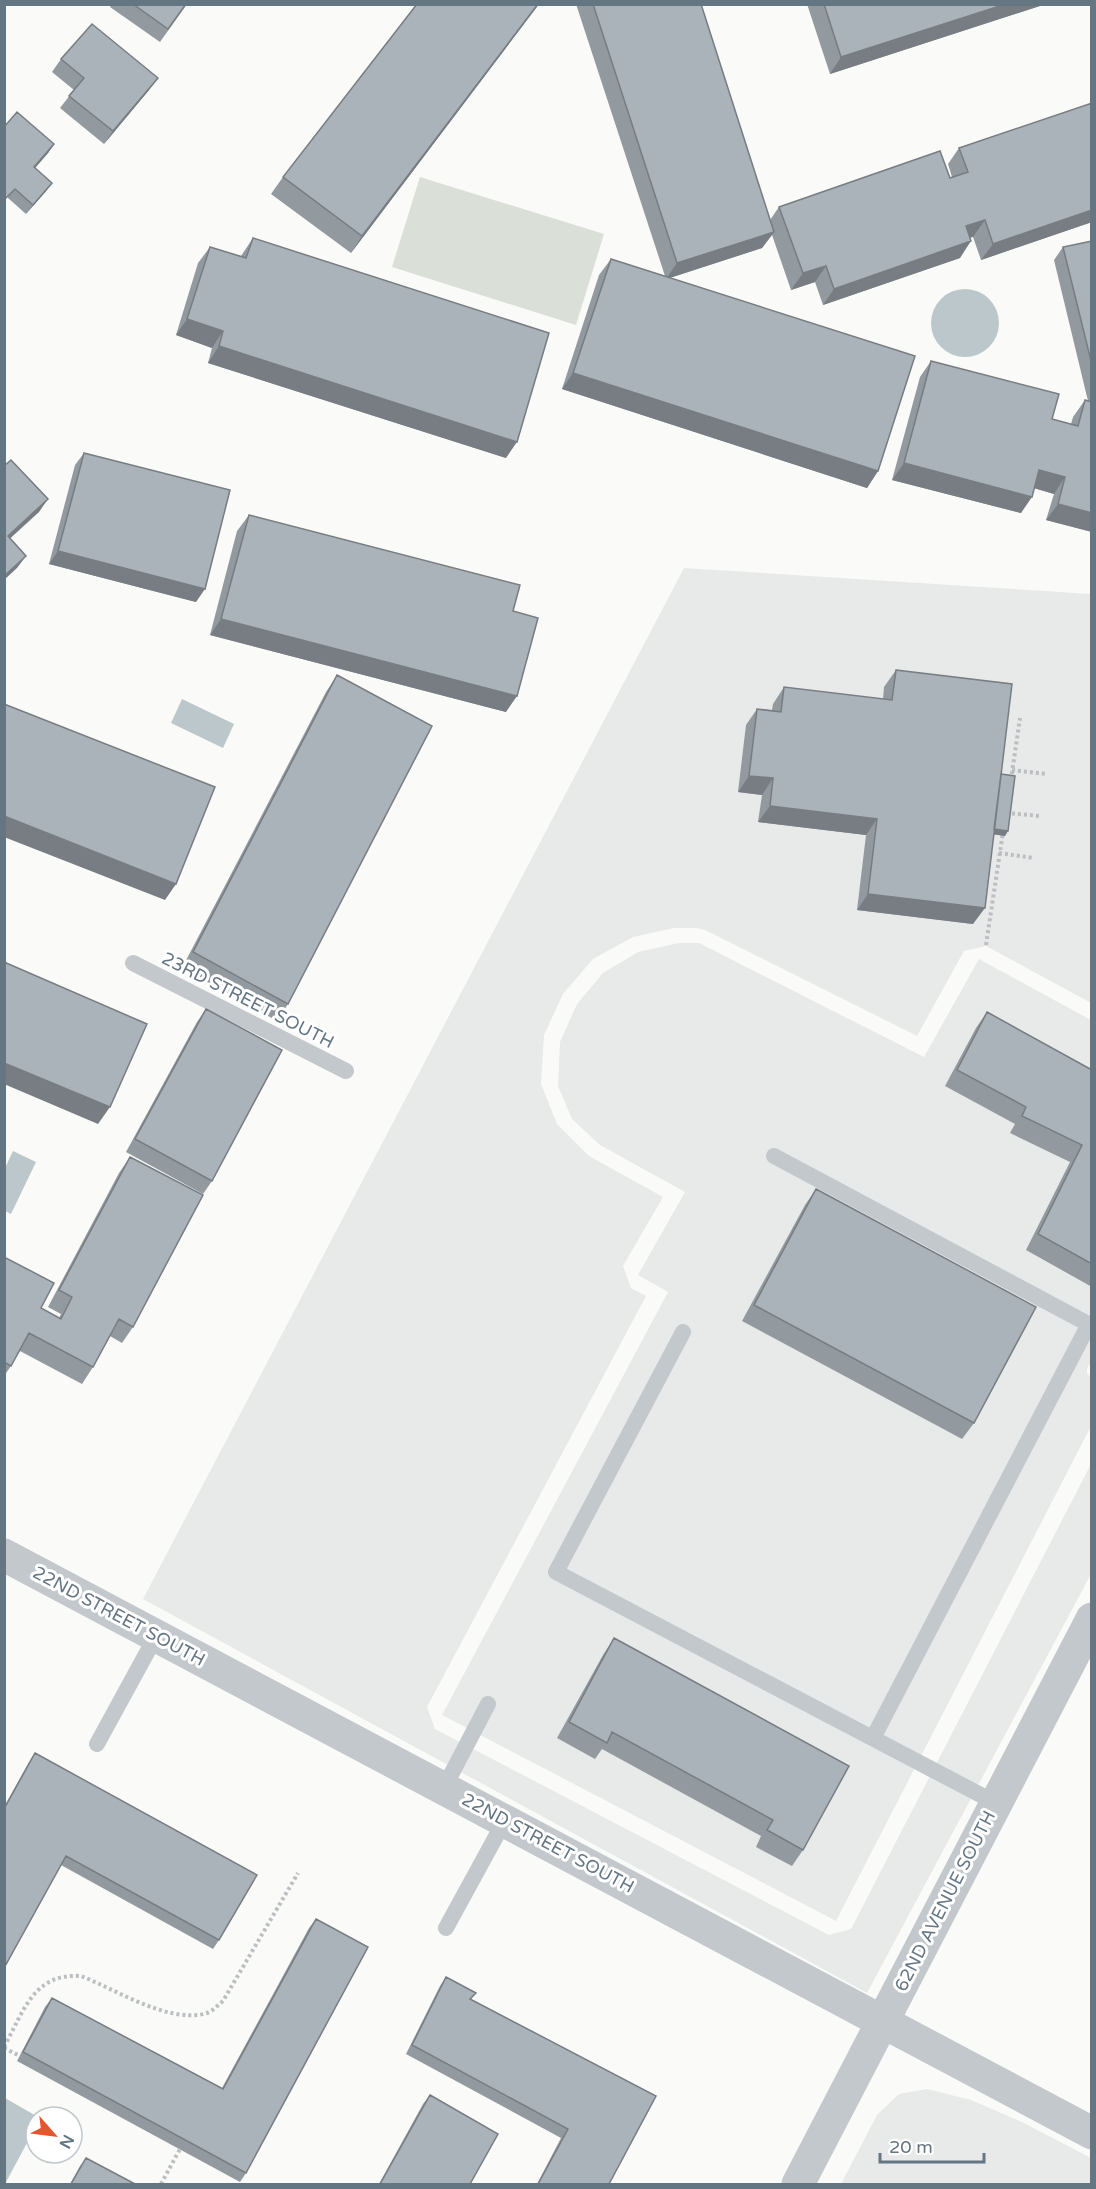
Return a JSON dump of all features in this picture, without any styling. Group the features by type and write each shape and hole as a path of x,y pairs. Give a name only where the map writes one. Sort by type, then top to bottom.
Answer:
{"street":[{"name":"22ND STREET SOUTH","path":"4,1555 1092,2133"},
{"name":"62ND AVENUE SOUTH","path":"798,2184 1092,1618"}],"lane":[{"name":"23RD STREET SOUTH","path":"133,963 346,1071"},
{"path":"774,1156 1090,1325 873,1738"},
{"path":"682,1332 556,1572 996,1803"},
{"path":"97,1744 156,1636"},
{"path":"444,1788 488,1704"},
{"path":"446,1928 505,1820"}],"path":[{"path":"1009,789 1020,718"},
{"path":"1012,770 1046,774"},
{"path":"986,945 1006,810 1040,816"},
{"path":"999,853 1034,858"},
{"path":"20,2056 4,2048 36,1992 54,1978 68,1975 81,1976 169,2013 204,2014 213,2010 223,2001 298,1873"},
{"path":"161,2184 180,2149"}],"shaded area":[{"path":"420,177 604,234 576,325 392,267"},
{"path":"965,289 978,292 989,299 996,310 999,323 996,336 989,347 978,354 965,357 952,354 941,347 934,336 931,323 934,310 941,299 952,292"},
{"path":"684,568 1091,594 1091,1003 986,946 964,951 917,1036 697,928 674,928 633,937 593,959 563,994 544,1035 541,1084 557,1124 589,1156 663,1197 623,1266 631,1288 646,1296 427,1707 435,1729 829,1935 851,1929 1091,1464 1091,1574 867,1993 143,1599"},
{"path":"182,699 234,724 223,748 171,723"},
{"path":"679,943 699,943 924,1057 979,959 1091,1020 1092,1362 1087,1368 1087,1373 1091,1378 1091,1426 836,1921 442,1715 668,1292 638,1275 685,1192 600,1145 572,1119 558,1086 560,1042 577,1004 603,973 638,952"},
{"path":"13,1151 36,1162 11,1214 5,1211 5,1168"},
{"path":"927,2089 971,2100 1022,2122 1091,2158 1091,2184 841,2184 877,2115 899,2094"},
{"path":"5,2098 24,2109 24,2148 5,2184"}],"building":[{"path":"133,4 186,4 168,29"},
{"path":"417,4 538,4 362,236 283,177"},
{"path":"593,4 701,4 774,232 677,263"},
{"path":"824,4 1006,4 841,57"},
{"path":"92,24 158,78 113,131 69,96 84,78 61,59"},
{"path":"1092,103 1092,210 993,244 985,220 966,226 971,241 834,289 826,266 803,273 779,207 940,151 950,178 968,172 959,148"},
{"path":"17,112 54,144 34,167 52,183 33,205 15,189 4,200 4,127"},
{"path":"253,238 549,333 517,442 219,346 223,331 187,319 210,247 246,258"},
{"path":"1092,241 1092,365 1063,247"},
{"path":"611,259 915,356 878,471 573,373"},
{"path":"931,361 1059,394 1052,419 1078,426 1085,400 1092,402 1092,513 1058,504 1065,477 1039,470 1032,497 904,463"},
{"path":"84,453 230,490 205,589 58,551"},
{"path":"11,460 48,499 8,536 26,556 4,576 4,466"},
{"path":"249,515 520,585 513,611 538,618 517,696 221,619"},
{"path":"896,670 1012,684 985,908 868,894 877,819 770,806 773,778 749,776 757,709 781,712 784,687 892,700"},
{"path":"337,675 432,726 288,1004 193,952"},
{"path":"4,704 215,787 176,884 4,816"},
{"path":"1001,774 1015,776 1008,831 994,829"},
{"path":"4,962 147,1024 110,1107 4,1063"},
{"path":"206,1009 282,1050 212,1181 135,1139"},
{"path":"987,1012 1092,1070 1092,1264 1038,1234 1082,1145 1022,1116 1026,1107 957,1070"},
{"path":"130,1157 203,1195 133,1327 119,1319 93,1367 29,1333 11,1366 4,1362 4,1257 54,1283 41,1308 61,1319 72,1297 59,1290"},
{"path":"816,1189 1036,1307 974,1423 754,1305"},
{"path":"614,1638 849,1766 803,1850 767,1830 773,1820 612,1732 607,1743 569,1722"},
{"path":"35,1753 257,1875 219,1940 66,1856 4,1968 4,1809"},
{"path":"316,1919 368,1947 246,2173 23,2052 52,1998 223,2089"},
{"path":"446,1977 476,1993 470,1999 656,2096 609,2184 538,2184 568,2129 412,2045"},
{"path":"430,2095 498,2134 470,2184 380,2184"},
{"path":"86,2158 135,2184 71,2184"}]}
